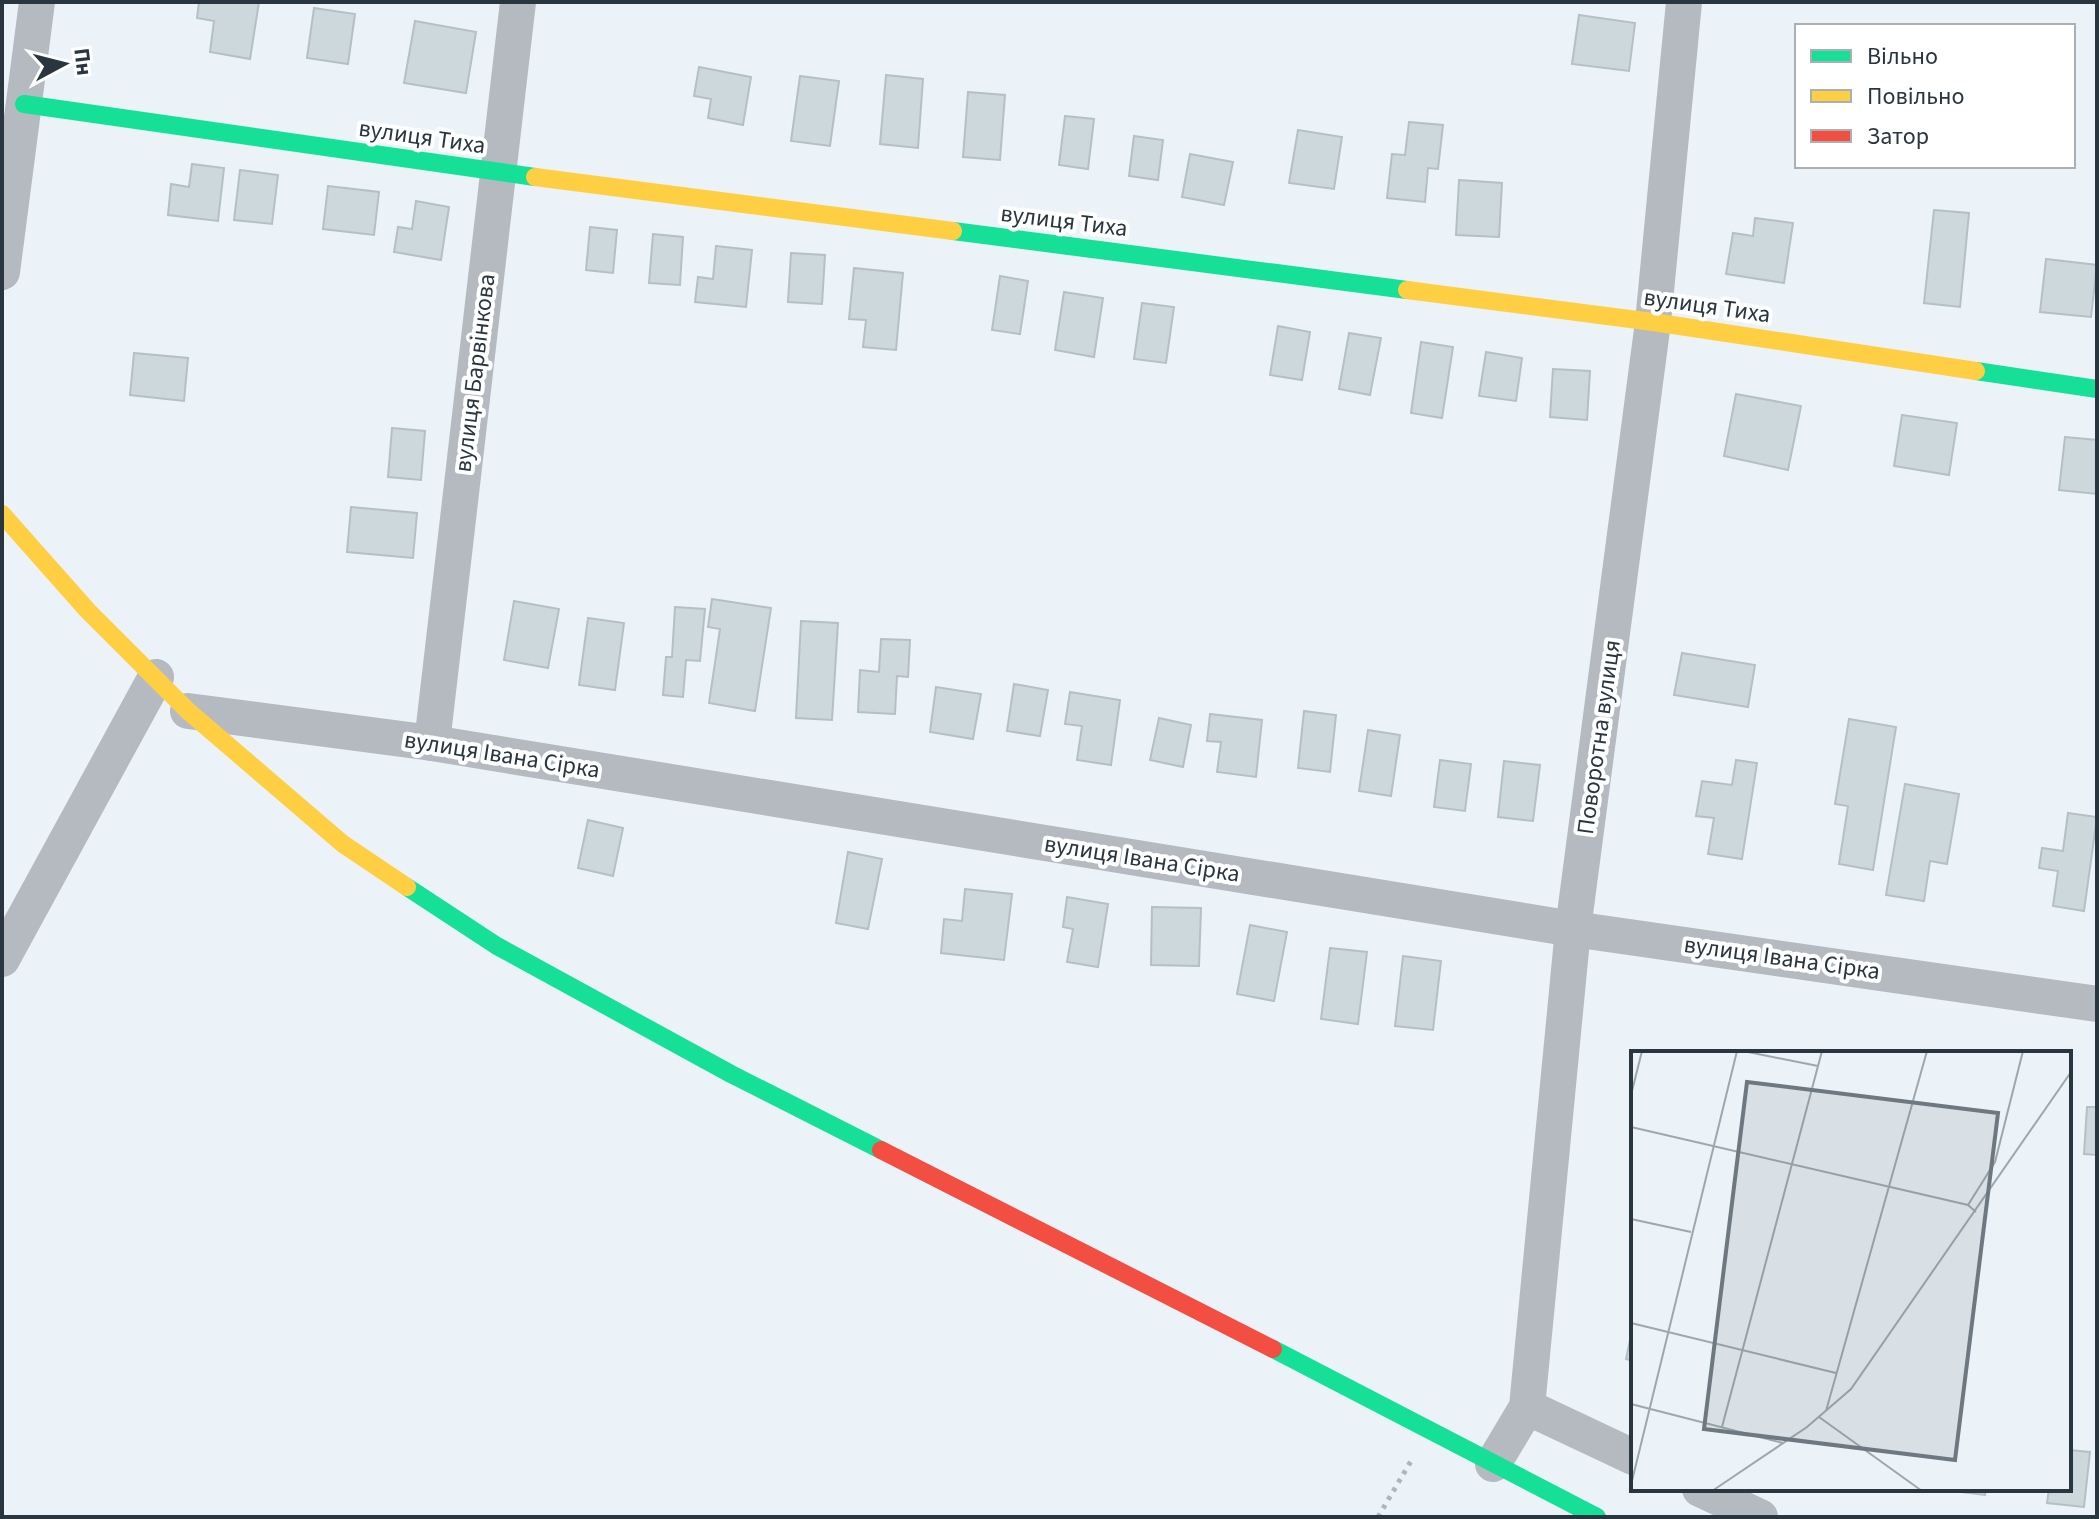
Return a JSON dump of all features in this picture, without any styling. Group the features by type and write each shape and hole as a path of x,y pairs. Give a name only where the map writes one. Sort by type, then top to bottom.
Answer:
{"street":[{"path":"2,272 37,2"},
{"name":"вулиця Барвінкова","path":"432,743 518,2"},
{"name":"Поворотна вулиця","path":"1493,1464 1527,1407 1573,929 1653,322 1684,2"},
{"name":"вулиця Тиха","path":"24,104 498,172 1653,322 2097,389"},
{"path":"2,514 88,611 188,711 343,844 497,946 745,1081 1597,1517"},
{"path":"2,959 156,677"},
{"name":"вулиця Івана Сірка","path":"188,711 432,743 1573,929 2097,1004"},
{"path":"1527,1407 1631,1456"},
{"path":"1704,1491 1760,1517"}],"path":[{"path":"1378,1517 1430,1429"}],"building":[{"path":"199,2 259,2 250,59 210,52 214,21 197,18"},
{"path":"314,8 355,14 348,64 307,58"},
{"path":"1579,15 1635,23 1629,71 1572,64"},
{"path":"415,21 476,32 466,93 404,83"},
{"path":"699,67 751,77 743,125 708,118 711,99 694,96"},
{"path":"886,75 923,79 918,148 880,144"},
{"path":"800,76 839,81 830,146 791,141"},
{"path":"968,92 1005,95 1000,160 963,157"},
{"path":"1065,116 1094,119 1088,169 1059,165"},
{"path":"1409,122 1443,125 1438,169 1428,168 1425,202 1387,198 1392,154 1405,155"},
{"path":"1298,130 1342,137 1334,189 1289,183"},
{"path":"1134,136 1163,140 1158,180 1129,176"},
{"path":"1190,154 1233,162 1224,205 1182,197"},
{"path":"192,164 224,168 218,221 168,215 171,184 189,187"},
{"path":"240,170 278,175 272,224 234,220"},
{"path":"1459,180 1502,183 1499,237 1456,235"},
{"path":"328,186 379,192 374,235 323,229"},
{"path":"416,201 449,207 441,260 394,252 398,227 412,229"},
{"path":"1934,210 1969,213 1960,307 1924,303"},
{"path":"1755,218 1793,223 1784,283 1726,274 1733,233 1753,236"},
{"path":"590,227 617,230 613,273 586,270"},
{"path":"653,234 683,237 680,285 649,283"},
{"path":"716,246 752,250 746,307 695,302 698,277 713,279"},
{"path":"791,253 825,255 822,304 788,302"},
{"path":"2046,259 2097,265 2091,317 2040,312"},
{"path":"854,268 903,273 896,350 863,347 866,320 849,319"},
{"path":"1000,276 1028,281 1020,334 992,330"},
{"path":"1064,292 1103,298 1094,357 1055,350"},
{"path":"1142,303 1174,307 1166,363 1134,359"},
{"path":"1278,326 1310,332 1302,380 1270,375"},
{"path":"1349,333 1381,338 1370,395 1339,389"},
{"path":"1421,342 1453,347 1442,418 1411,413"},
{"path":"1486,352 1522,358 1516,401 1479,396"},
{"path":"134,353 188,358 184,401 130,395"},
{"path":"1553,369 1590,371 1587,420 1550,417"},
{"path":"1736,394 1801,406 1788,470 1724,456"},
{"path":"1902,415 1957,423 1949,475 1894,466"},
{"path":"392,428 425,431 421,480 388,477"},
{"path":"2065,437 2097,440 2097,494 2059,490"},
{"path":"351,507 417,513 413,558 347,552"},
{"path":"712,599 771,608 755,711 709,703 720,629 708,627"},
{"path":"514,601 559,609 548,668 504,660"},
{"path":"675,607 705,609 700,661 686,660 683,697 663,695 666,657 672,657"},
{"path":"588,618 624,623 615,690 579,685"},
{"path":"801,621 838,623 832,720 796,718"},
{"path":"881,639 910,640 908,677 897,676 895,714 858,712 860,670 879,672"},
{"path":"1682,653 1755,665 1748,707 1674,695"},
{"path":"1014,684 1048,690 1040,736 1007,731"},
{"path":"936,687 981,694 973,739 930,732"},
{"path":"1070,692 1120,700 1111,765 1077,760 1082,726 1065,724"},
{"path":"1304,711 1336,715 1330,772 1298,768"},
{"path":"1210,714 1262,720 1256,777 1217,772 1221,742 1207,741"},
{"path":"1159,718 1191,725 1183,767 1150,760"},
{"path":"1849,719 1896,727 1873,870 1839,864 1848,806 1835,804"},
{"path":"1368,730 1400,735 1391,796 1359,791"},
{"path":"1440,760 1471,764 1465,811 1434,807"},
{"path":"1736,760 1757,763 1742,859 1708,854 1714,818 1696,816 1702,781 1732,785"},
{"path":"1504,761 1540,765 1533,821 1498,817"},
{"path":"1905,784 1959,794 1947,864 1930,861 1924,901 1886,895"},
{"path":"2068,813 2097,817 2084,911 2053,906 2058,871 2039,868 2042,848 2063,851"},
{"path":"588,820 623,828 613,876 578,868"},
{"path":"848,852 882,859 868,929 836,923"},
{"path":"965,889 1012,894 1004,960 941,953 944,919 962,921"},
{"path":"1067,897 1108,904 1098,967 1067,962 1073,929 1063,927"},
{"path":"1152,907 1201,908 1199,966 1151,965"},
{"path":"1250,925 1287,932 1274,1001 1237,994"},
{"path":"1330,948 1367,952 1358,1024 1321,1019"},
{"path":"1403,956 1441,961 1433,1030 1395,1026"},
{"path":"2087,1107 2097,1107 2097,1155 2084,1154"},
{"path":"1631,1335 1631,1360 1626,1359"},
{"path":"2071,1450 2090,1452 2084,1507 2047,1503 2049,1491 2071,1491"},
{"path":"1952,1491 1986,1491 1985,1495"}],"traffic: fast":[{"path":"24,104 535,177"},
{"path":"953,231 1407,290"},
{"path":"1976,371 2097,389"},
{"path":"407,887 497,946 731,1074 881,1150"},
{"path":"1273,1349 1597,1517"}],"traffic: slow":[{"path":"535,177 953,231"},
{"path":"1407,290 1653,322 1976,371"},
{"path":"2,514 88,611 188,711 343,844 407,887"}],"traffic: jam":[{"path":"881,1150 1273,1349"}]}
